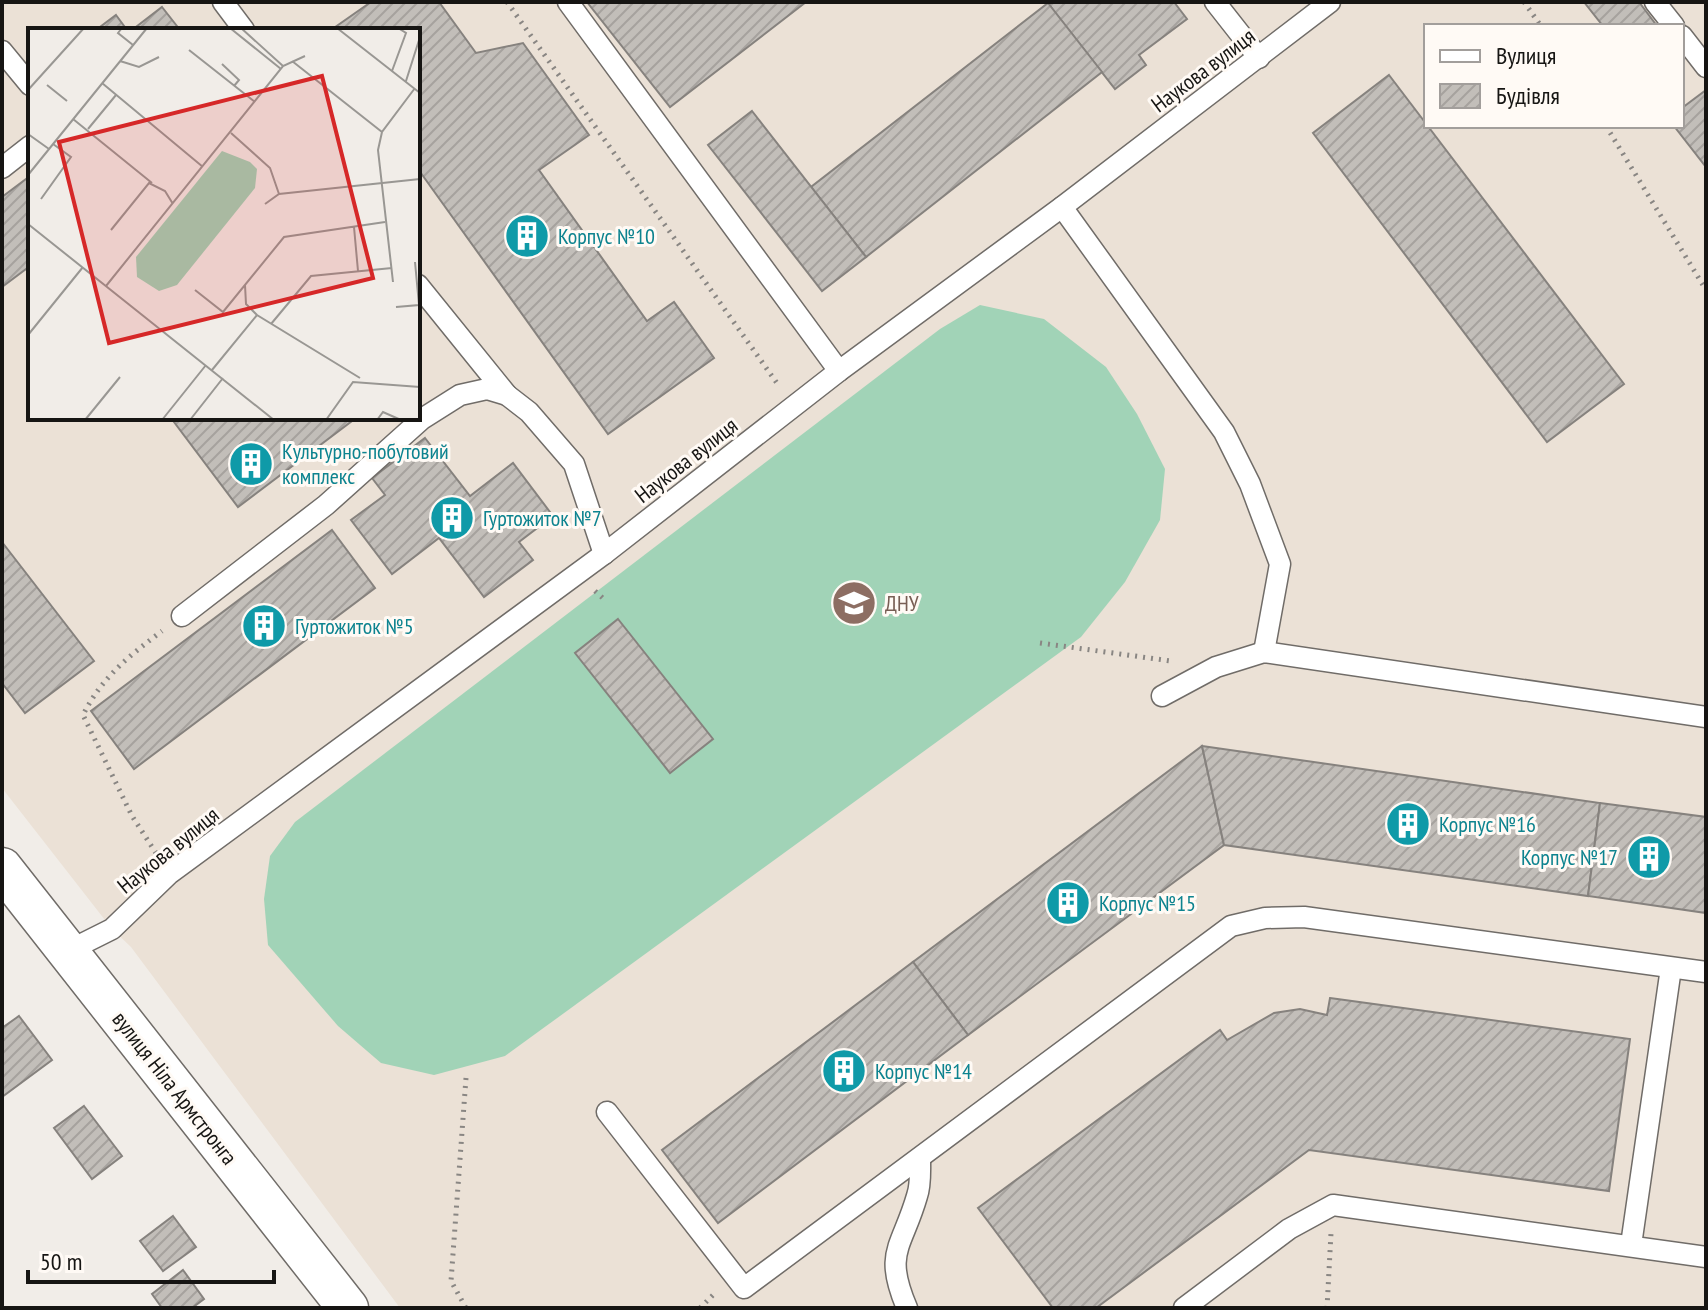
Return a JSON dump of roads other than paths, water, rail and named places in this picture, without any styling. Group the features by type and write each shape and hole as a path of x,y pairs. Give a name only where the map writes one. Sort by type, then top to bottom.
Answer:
{"street":[{"name":"вулиця Ніла Армстронга","path":"2,868 348,1308"}],"lane":[{"path":"223,2 242,28"},
{"path":"568,2 839,371"},
{"path":"1215,2 1259,58"},
{"name":"Наукова вулиця","path":"68,951 112,929 169,874 604,554 839,371 1062,207 1330,2"},
{"path":"1655,2 1672,24"},
{"path":"1684,39 1706,67"},
{"path":"2,51 28,83"},
{"path":"2,168 28,148"},
{"path":"1062,207 1224,432 1250,484 1280,564 1264,652"},
{"path":"420,287 507,395 529,412 574,464 604,554"},
{"path":"182,616 326,505 422,419 460,395 487,389 507,395"},
{"path":"1162,696 1216,667 1264,652 1706,717"},
{"path":"607,1112 744,1288 1231,926 1265,918 1304,917 1706,972"},
{"path":"1631,1245 1671,968"},
{"path":"907,1308 895,1277 895,1252 919,1193 920,1159"},
{"path":"1184,1308 1289,1229 1333,1205 1706,1257"}],"place":[{"name":"Корпус №10","path":"527,236"},
{"name":"Культурно-побутовий комплекс","path":"251,464"},
{"name":"Гуртожиток №7","path":"452,518"},
{"name":"ДНУ","path":"854,603"},
{"name":"Гуртожиток №5","path":"264,626"},
{"name":"Корпус №16","path":"1408,824"},
{"name":"Корпус №17","path":"1649,857"},
{"name":"Корпус №15","path":"1068,903"},
{"name":"Корпус №14","path":"844,1071"}]}
